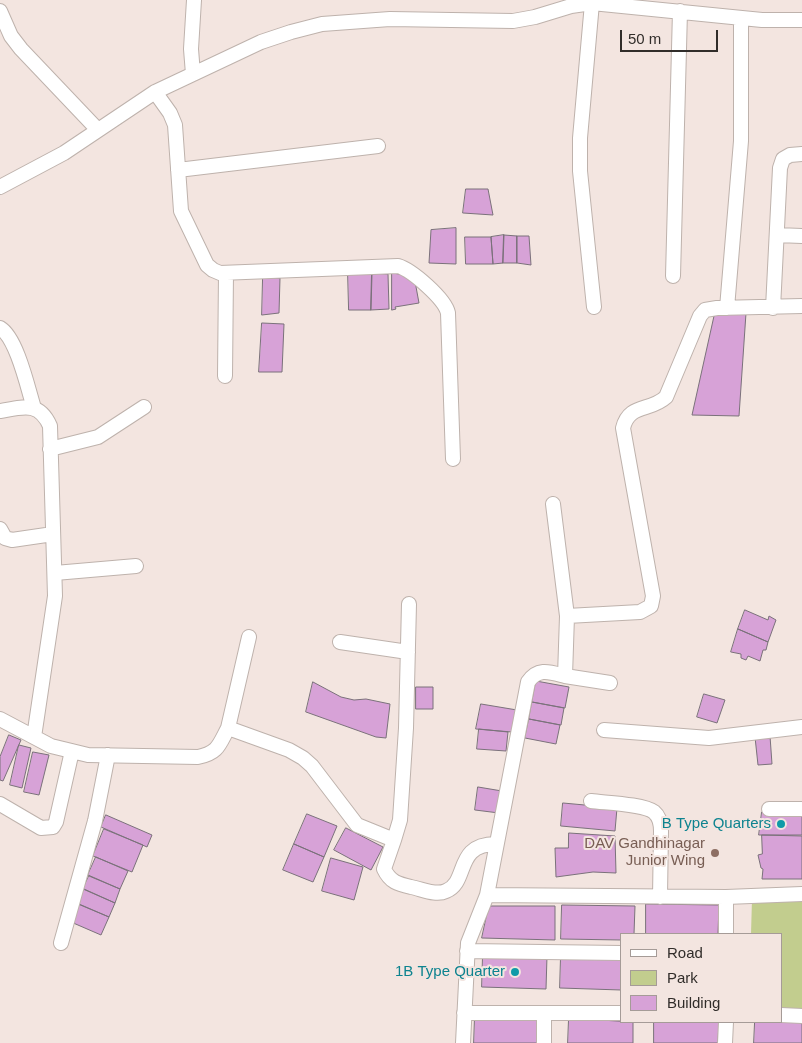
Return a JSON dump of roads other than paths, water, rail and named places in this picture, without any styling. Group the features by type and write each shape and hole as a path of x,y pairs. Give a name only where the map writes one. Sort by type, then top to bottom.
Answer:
{"street":[{"path":"193,74 191,49 194,0"},
{"path":"0,187 64,152 155,92 261,42 322,24 419,18 513,21 535,17 572,3 643,4 680,11 741,18 802,20"},
{"path":"592,3 580,146 580,171 594,307"},
{"path":"0,11 11,36 21,49 98,130"},
{"path":"673,276 680,11"},
{"path":"727,308 741,141 741,18"},
{"path":"155,92 170,113 175,125 179,200 186,221 207,264 213,270 226,273 392,266 412,272 444,304 448,313 453,459"},
{"path":"178,170 378,146"},
{"path":"773,308 780,168 783,159 790,155 802,154"},
{"path":"777,235 802,236"},
{"path":"225,376 226,273"},
{"path":"567,616 640,612 651,606 653,596 623,428 625,418 633,411 658,404 666,397 700,316 706,310 802,306"},
{"path":"0,328 5,331 12,342 34,408"},
{"path":"50,450 98,437 144,407"},
{"path":"0,411 34,408 44,414 50,426 55,596 34,737"},
{"path":"553,504 567,616 566,676"},
{"path":"0,529 5,538 12,540 53,534"},
{"path":"54,572 136,566"},
{"path":"409,604 400,820 384,869 387,876 396,883 436,893 447,891 453,886 470,853 486,844 496,844"},
{"path":"0,719 51,746 72,751 108,755 198,757 210,754 217,749 228,728 249,637"},
{"path":"340,642 408,652"},
{"path":"463,1043 468,944 487,895 528,682 534,673 542,671 610,683"},
{"path":"228,728 289,750 303,758 312,766 357,825 394,840"},
{"path":"604,730 709,738 802,728"},
{"path":"0,804 42,828 53,827 56,822 72,751"},
{"path":"61,943 96,821 108,755"},
{"path":"591,801 645,808 655,813 660,820 661,831 660,897"},
{"path":"769,809 802,809"},
{"path":"487,895 726,897 802,894"},
{"path":"726,897 726,933"},
{"path":"467,951 620,953"},
{"path":"464,1012 620,1013"},
{"path":"544,1013 544,1043"},
{"path":"782,1015 802,1016"},
{"path":"725,1043 726,1023"}],"place":[{"name":"B Type Quarters","path":"781,824"},
{"name":"DAV Gandhinagar Junior Wing","path":"715,853"},
{"name":"1B Type Quarter","path":"515,972"}]}
